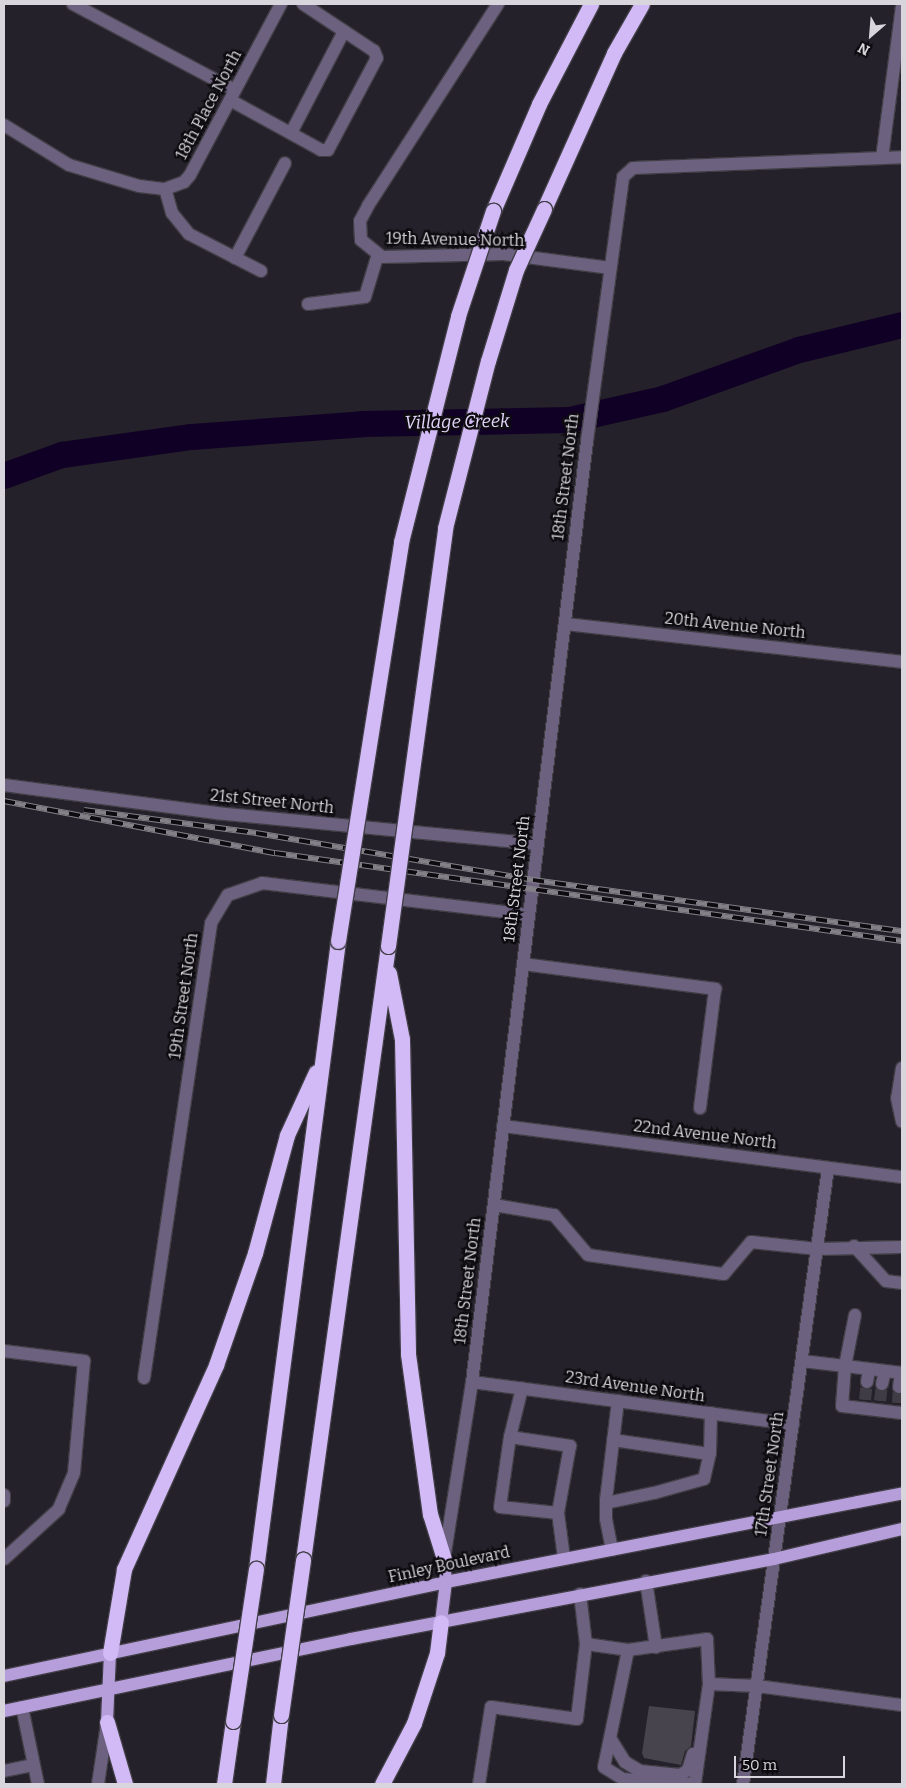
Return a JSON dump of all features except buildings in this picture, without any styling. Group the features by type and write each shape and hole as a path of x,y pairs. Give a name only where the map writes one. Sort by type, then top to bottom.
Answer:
{"highway":[{"path":"224,1784 256,1568 338,940 401,542 458,316 493,211 539,104 591,4"},
{"path":"273,1784 445,528 494,343 516,270 614,53 642,4"},
{"path":"387,953 402,1038 408,1354 430,1514 444,1559"},
{"path":"110,1653 124,1569 216,1365 255,1253 287,1135 322,1059"},
{"path":"382,1784 414,1723 437,1653 442,1622"},
{"path":"107,1722 125,1784"}],"main road":[{"name":"Finley Boulevard","path":"4,1676 446,1582 564,1558 780,1519 902,1493"},
{"path":"4,1711 580,1594 774,1559 902,1530"},
{"name":"18th Street North","path":"442,1622 446,1582 444,1559"},
{"path":"107,1722 110,1653"}],"street":[{"path":"73,4 232,95 290,133 321,150 328,150 377,58 374,51 303,4"},
{"name":"18th Place North","path":"165,188 184,182 190,175 281,4"},
{"name":"19th Avenue North","path":"498,4 360,221 361,240 382,257 504,254 610,268"},
{"path":"902,7 882,158 902,157"},
{"path":"290,133 344,31"},
{"path":"4,125 69,165 139,186 165,188 172,213 189,234 262,271"},
{"name":"18th Street North","path":"444,1559 472,1382 564,624 623,177 633,168 882,158"},
{"path":"236,258 285,163"},
{"path":"308,304 365,297 378,254"},
{"name":"20th Avenue North","path":"564,624 902,662"},
{"name":"21st Street North","path":"4,785 216,813 538,844"},
{"name":"19th Street North","path":"144,1378 212,923 228,895 262,883 529,915"},
{"path":"523,964 715,989 700,1108"},
{"path":"902,1068 897,1098 902,1121"},
{"name":"22nd Avenue North","path":"503,1126 902,1177"},
{"name":"17th Street North","path":"743,1784 828,1168"},
{"path":"494,1204 554,1215 588,1255 724,1274 750,1242 818,1249 854,1246 902,1247"},
{"path":"854,1246 886,1280 902,1283"},
{"path":"855,1316 846,1366 842,1406 864,1404 899,1410"},
{"path":"4,1351 84,1362 74,1473 59,1509 4,1559"},
{"path":"802,1361 902,1373 899,1387"},
{"path":"867,1382 869,1369"},
{"path":"882,1384 885,1371"},
{"name":"23rd Avenue North","path":"472,1382 793,1424"},
{"path":"522,1388 510,1437 500,1507 558,1513"},
{"path":"612,1550 606,1503 618,1401"},
{"path":"606,1503 704,1479 709,1454 711,1413"},
{"path":"510,1437 570,1446 558,1513 564,1558"},
{"path":"613,1440 709,1454"},
{"path":"4,1495 4,1501"},
{"path":"646,1581 656,1647"},
{"path":"479,1784 491,1708 577,1719 586,1644 580,1594"},
{"path":"586,1644 628,1650 707,1639 709,1684 695,1784 622,1782 604,1767 628,1650"},
{"path":"709,1684 757,1686 902,1705"},
{"path":"610,1738 619,1756 631,1767 680,1775 688,1770 692,1760 698,1716 706,1699"},
{"path":"22,1707 38,1784"},
{"path":"98,1784 107,1722"},
{"path":"4,1771 33,1765"}],"waterway":[{"name":"Village Creek","path":"4,476 62,455 192,437 363,424 570,420 663,399 799,350 902,325"}],"tunnel":[{"path":"865,1400 867,1382"},
{"path":"880,1401 882,1384"},
{"path":"898,1403 899,1387"}],"railway":[{"path":"4,801 275,853 902,941"},
{"path":"84,810 256,833 533,880 902,931"}]}
